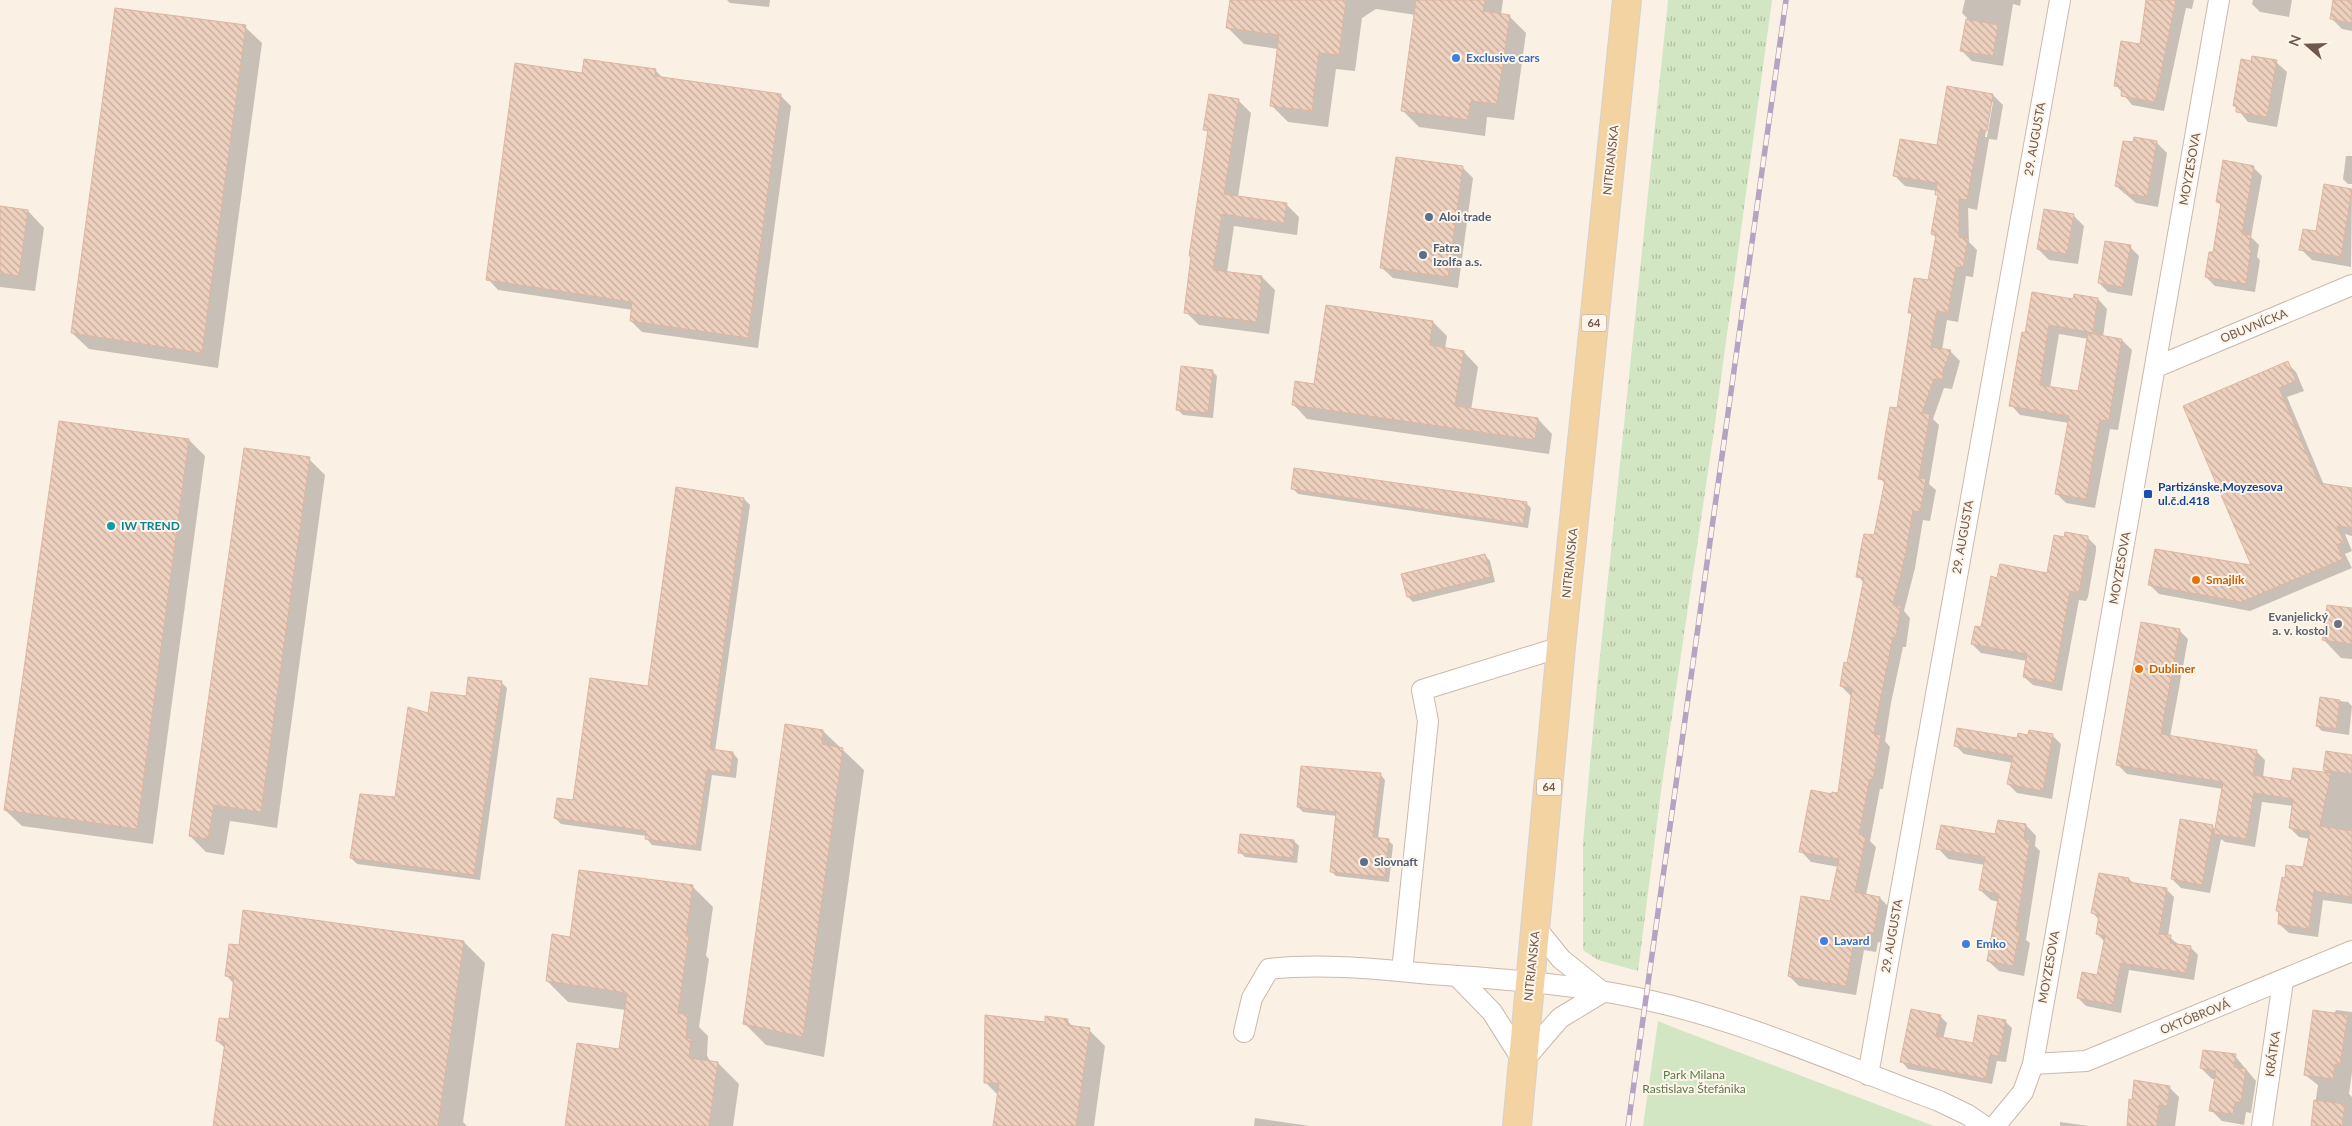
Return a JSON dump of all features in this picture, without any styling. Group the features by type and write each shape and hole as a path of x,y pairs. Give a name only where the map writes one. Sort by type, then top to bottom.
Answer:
{"main road":[{"name":"NITRIANSKA","path":"1517,1126 1561,647 1627,0"}],"street":[{"name":"29. AUGUSTA","path":"1868,1075 2060,0"},
{"name":"MOYZESOVA","path":"1995,1126 2023,1092 2033,1064 2042,1002 2220,0"},
{"name":"OBUVNÍCKA","path":"2156,367 2352,285"},
{"path":"1402,971 1428,721 1422,690 1561,647"},
{"path":"1536,928 1561,959 1603,992"},
{"name":"OKTÓBROVÁ","path":"2033,1064 2086,1061 2352,951"},
{"path":"1244,1032 1252,998 1268,969 1301,965 1530,982 1652,1001 1744,1027 1939,1101 1968,1115 1984,1126"},
{"path":"1457,976 1492,1012 1523,1061 1560,1018 1603,992"},
{"name":"KRÁTKA","path":"2262,1126 2283,981"}],"green space":[{"path":"1668,0 1772,0 1714,431 1662,784 1638,971 1598,960 1583,950 1583,842 1597,685"},
{"name":"Park Milana Rastislava Štefánika","path":"1658,1021 1675,1028 1934,1126 1643,1126"}],"building":[{"path":"1230,0 1346,0 1339,55 1319,53 1312,111 1270,106 1279,35 1226,28"},
{"name":"Exclusive cars","path":"1416,0 1485,0 1483,11 1510,15 1497,104 1471,101 1468,120 1401,111"},
{"path":"2146,0 2176,0 2155,102 2121,96 2122,87 2114,86 2121,41 2140,44"},
{"path":"2333,0 2352,0 2352,23 2330,19"},
{"path":"115,8 246,25 202,353 71,333"},
{"path":"1966,19 1998,25 1993,56 1960,51"},
{"path":"2252,56 2277,60 2267,117 2236,112 2236,106 2233,106 2241,59 2251,61"},
{"path":"584,59 656,69 655,76 781,94 748,338 630,321 632,302 486,280 515,63 582,73"},
{"path":"1947,86 1993,94 1987,131 1980,130 1967,200 1959,199 1959,237 1968,239 1963,268 1956,267 1948,313 1937,311 1931,347 1951,350 1943,371 1943,379 1934,379 1922,413 1930,414 1919,478 1926,479 1920,512 1913,511 1905,557 1893,605 1901,606 1896,638 1893,637 1874,734 1881,735 1873,780 1870,779 1859,834 1866,836 1855,892 1880,897 1874,933 1868,932 1866,942 1854,941 1846,986 1788,976 1801,896 1830,901 1839,859 1799,852 1811,790 1832,794 1832,792 1838,793 1852,688 1840,686 1844,662 1847,663 1864,578 1856,577 1861,548 1864,534 1874,535 1885,480 1878,479 1890,407 1897,408 1912,313 1908,313 1914,278 1928,280 1936,235 1931,234 1938,195 1935,195 1937,183 1893,176 1900,139 1937,145"},
{"path":"1209,94 1239,99 1224,194 1287,203 1284,223 1222,214 1213,270 1262,276 1257,322 1184,313 1191,256 1189,256 1208,130 1203,130"},
{"path":"2134,137 2157,141 2147,197 2124,193 2125,188 2115,186 2123,141 2133,142"},
{"path":"1396,157 1463,166 1448,277 1380,268"},
{"path":"2223,160 2254,166 2242,234 2251,235 2249,249 2251,250 2246,284 2205,277 2209,252 2213,252 2221,203 2216,202"},
{"path":"2324,184 2352,189 2341,257 2299,250 2303,229 2316,231"},
{"path":"0,206 28,210 19,276 0,273"},
{"path":"2044,209 2074,214 2067,254 2037,249"},
{"path":"2105,241 2131,245 2123,287 2098,283"},
{"path":"2032,292 2073,299 2074,294 2098,298 2093,333 2049,325 2040,385 2078,391 2088,333 2122,339 2109,421 2100,420 2086,499 2055,494 2069,416 2009,406 2022,332 2025,333"},
{"path":"1326,305 1433,321 1430,345 1464,351 1455,406 1538,418 1535,440 1292,405 1295,381 1314,384"},
{"path":"2288,361 2296,381 2279,388 2319,483 2352,488 2352,528 2337,526 2344,542 2337,545 2343,559 2241,602 2148,585 2155,549 2251,565 2183,406"},
{"path":"1181,366 1213,370 1208,413 1176,410"},
{"path":"59,421 189,439 137,829 4,810"},
{"path":"244,448 310,457 261,812 214,805 208,839 189,836"},
{"path":"1294,468 1527,502 1523,524 1291,489"},
{"path":"676,487 744,498 710,749 733,752 730,773 707,770 696,846 645,839 646,831 554,818 557,798 573,800 590,678 648,686"},
{"path":"2065,532 2088,536 2088,541 2080,588 2078,593 2070,591 2054,683 2023,677 2027,654 1971,644 1975,626 1981,627 1991,576 1997,578 2000,564 2047,573 2054,535 2064,537"},
{"path":"1485,554 1491,577 1407,597 1401,574"},
{"name":"Evanjelický a. v. kostol","path":"2327,605 2352,608 2352,644 2322,640"},
{"path":"2141,622 2180,629 2161,734 2257,750 2253,775 2291,781 2293,768 2331,773 2320,826 2352,831 2352,897 2314,891 2309,929 2278,924 2279,911 2276,911 2282,877 2285,878 2286,865 2303,867 2310,832 2289,828 2293,799 2254,793 2246,839 2214,834 2223,782 2116,765"},
{"path":"468,677 502,681 474,875 350,858 360,794 395,797 408,707 428,713 431,692 466,696"},
{"path":"2320,697 2340,700 2336,729 2316,726"},
{"path":"785,724 823,730 822,744 843,748 803,1037 743,1024"},
{"path":"1957,728 2017,738 2018,733 2028,735 2029,730 2053,734 2043,791 2007,784 2013,756 1954,746"},
{"path":"2326,751 2352,755 2352,774 2323,770"},
{"path":"1301,766 1381,773 1373,837 1389,839 1385,877 1330,872 1336,812 1297,807"},
{"path":"2180,819 2213,825 2202,885 2171,879"},
{"path":"1998,820 2026,824 2024,839 2030,840 2016,931 2020,932 2013,966 1987,961 1999,894 1979,890 1985,857 1936,849 1941,825 1995,834"},
{"path":"1240,834 1294,840 1293,858 1238,853"},
{"path":"579,870 693,885 686,936 689,936 678,1013 688,1014 686,1038 691,1039 689,1058 718,1062 709,1126 565,1126 577,1043 619,1049 627,993 546,981 552,934 570,937"},
{"path":"2099,873 2129,878 2128,882 2167,888 2159,934 2171,935 2170,943 2191,946 2186,973 2121,963 2113,1005 2077,998 2082,972 2097,975 2105,936 2096,934 2099,915 2091,913"},
{"path":"243,910 464,941 438,1126 213,1126 225,1042 216,1041 219,1018 229,1019 234,977 225,976 229,944 239,945"},
{"path":"1911,1009 1941,1015 1936,1036 1973,1043 1978,1015 2006,1020 1999,1056 1990,1055 1986,1079 1900,1062"},
{"path":"2313,1010 2348,1015 2340,1065 2335,1064 2333,1079 2304,1075"},
{"path":"985,1015 1045,1022 1045,1016 1068,1019 1067,1025 1090,1028 1076,1126 993,1126 999,1083 984,1083"},
{"path":"2203,1050 2236,1054 2234,1067 2246,1069 2241,1102 2235,1102 2233,1114 2209,1111 2216,1071 2200,1068"},
{"path":"2134,1080 2170,1086 2167,1106 2159,1105 2157,1126 2127,1126 2129,1099 2132,1100"},
{"path":"2314,1100 2345,1104 2342,1126 2311,1126"}],"railway":[{"path":"1628,1126 1786,0"}],"place":[{"name":"Exclusive cars","path":"1456,58"},
{"name":"Aloi trade","path":"1429,217"},
{"name":"Fatra Izolfa a.s.","path":"1423,255"},
{"name":"Partizánske,Moyzesova ul.č.d.418","path":"2148,494"},
{"name":"IW TREND","path":"111,526"},
{"name":"Smajlík","path":"2196,580"},
{"name":"Evanjelický a. v. kostol","path":"2338,624"},
{"name":"Dubliner","path":"2139,669"},
{"name":"Slovnaft","path":"1364,862"},
{"name":"Lavard","path":"1824,941"},
{"name":"Emko","path":"1966,944"}]}
